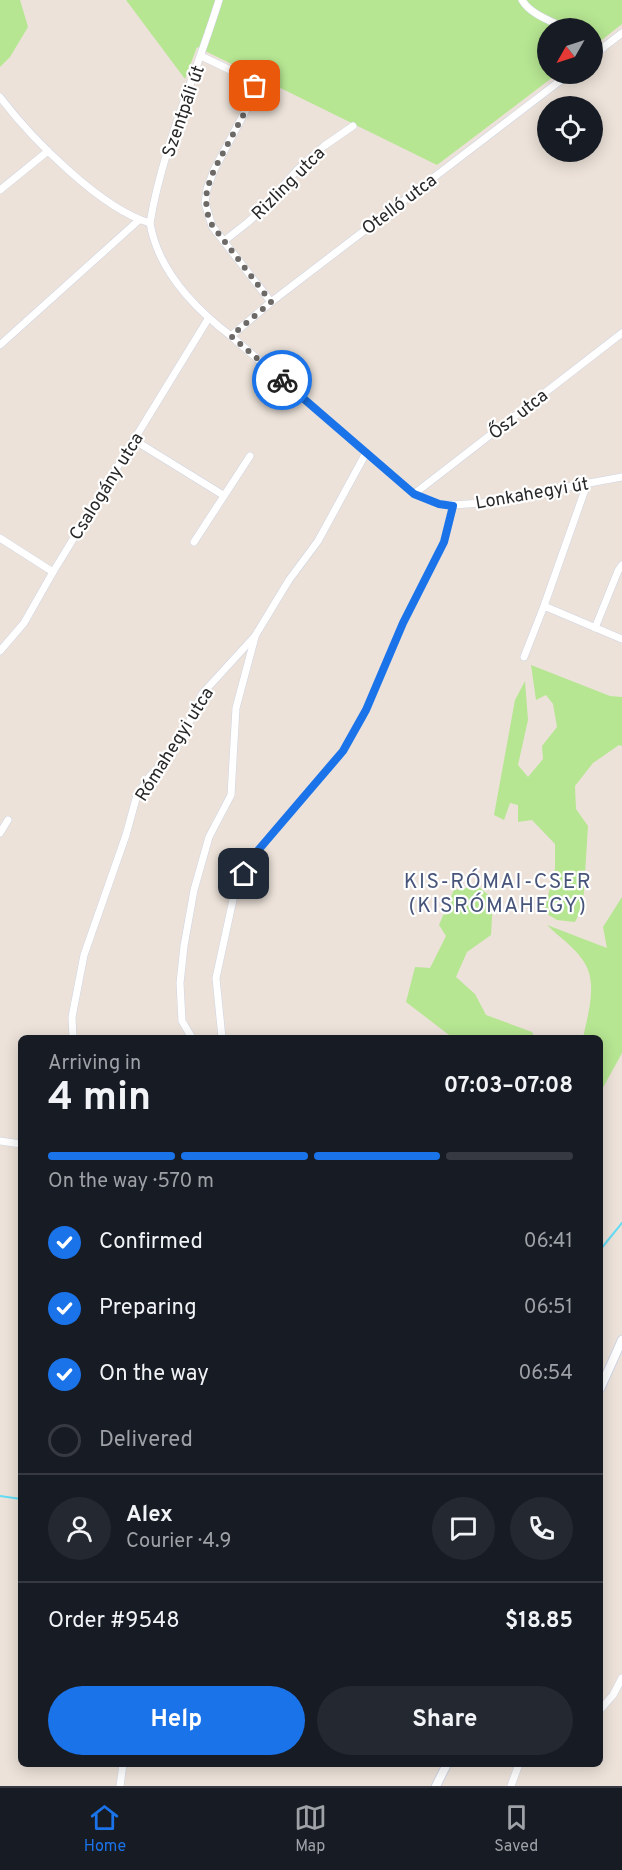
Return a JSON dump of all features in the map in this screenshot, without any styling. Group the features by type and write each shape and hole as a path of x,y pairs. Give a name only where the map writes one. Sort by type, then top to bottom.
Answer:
{"street":[{"name":"Szentpáli út","path":"150,223 153,202 165,162 219,0"},
{"path":"522,0 526,6 547,18"},
{"path":"603,48 622,33"},
{"path":"201,56 251,80 255,86 255,93 222,153 207,189 206,202 212,225 271,302"},
{"name":"Otelló utca","path":"231,336 271,302 556,84"},
{"path":"0,97 48,151 99,194 140,220 150,223"},
{"name":"Rizling utca","path":"224,241 248,224 298,169 324,146 353,126"},
{"path":"0,190 48,151"},
{"path":"0,345 140,220"},
{"name":"Lonkahegyi út","path":"150,223 159,253 174,278 208,319 231,336 414,494 439,504 453,506 482,503 622,477"},
{"name":"Csalogány utca","path":"0,651 24,623 208,319"},
{"name":"Ősz utca","path":"414,494 622,333"},
{"path":"134,440 223,495"},
{"name":"Rómahegyi utca","path":"73,1035 72,1017 84,955 126,835 137,795 150,776 172,754 202,694 255,636 289,580 318,541 366,453"},
{"path":"194,542 250,456"},
{"path":"524,657 587,484"},
{"path":"222,1035 216,978 234,895 255,854 343,751 366,710 403,623 444,542 453,506"},
{"path":"0,538 53,572"},
{"path":"595,628 622,565"},
{"path":"544,606 622,639"},
{"path":"190,1035 182,1021 180,983 184,946 194,890 210,837 231,795 236,708 255,636"},
{"path":"0,833 8,820"},
{"path":"0,1142 18,1144"},
{"path":"603,1380 622,1340"},
{"path":"603,1707 614,1695 622,1678"},
{"path":"120,1786 123,1767"},
{"path":"436,1786 446,1767"},
{"path":"511,1786 518,1767"}],"green space":[{"path":"0,0 20,0 28,27 10,57 0,67"},
{"path":"126,0 622,0 622,24 603,39 603,18 537,18 537,84 544,84 437,165 197,47 185,79"},
{"path":"531,665 610,696 622,697 622,746 619,745 593,763 575,786 576,809 588,826 583,906 575,922 557,920 544,912 555,868 555,844 532,820 518,822 518,805 510,803 504,820 494,815 515,700 525,681 528,720 518,765 528,777 543,759 542,746 557,727 553,704 546,695 536,700"},
{"path":"478,886 493,899 491,935 467,952 456,977 475,994 486,1015 532,1032 534,1035 449,1035 406,1002 415,967 430,968 446,936 439,925 454,890"},
{"path":"622,897 622,1053 603,1088 603,1035 584,1035 591,997 587,968 574,950 547,925 607,948 603,927"}],"waterway":[{"path":"603,1246 622,1223"},
{"path":"0,1496 18,1499"}],"way so far":[{"path":"255,86 255,93 214,170 207,189 206,202 212,225 271,302 231,336 282,380"}],"district":[{"name":"KIS-RÓMAI-CSER (KISRÓMAHEGY)","path":"498,893"}],"route":[{"path":"244,874 255,854 343,751 366,710 403,623 444,542 453,506 426,500 414,494 282,380"}]}
